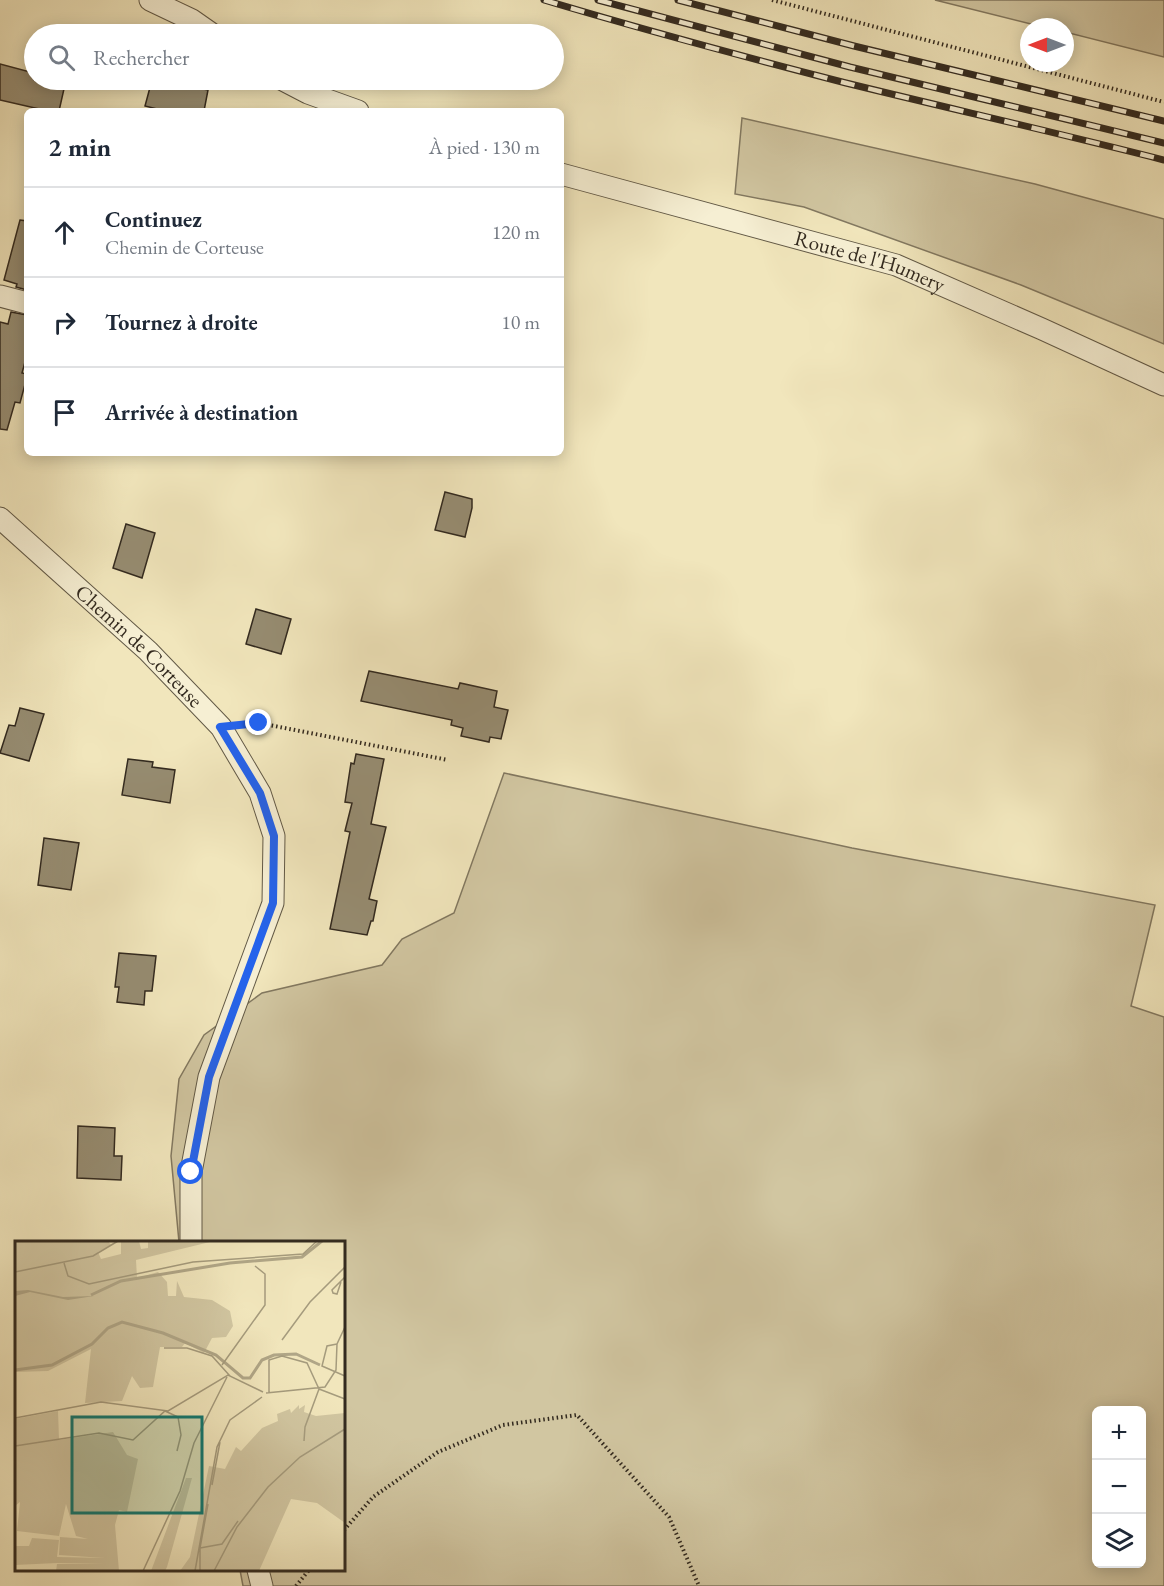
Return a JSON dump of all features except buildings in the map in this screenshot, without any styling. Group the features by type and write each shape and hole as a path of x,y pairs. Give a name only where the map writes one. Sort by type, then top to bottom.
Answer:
{"street":[{"path":"150,0 198,24"},
{"path":"302,90 350,108"},
{"name":"Route de l'Humery","path":"564,175 896,266 1042,329 1164,386"},
{"path":"0,296 24,302"},
{"name":"Chemin de Corteuse","path":"0,518 148,651 220,727 260,793 274,836 273,903 209,1077 191,1172 191,1241"},
{"path":"258,1571 262,1586"}],"path":[{"path":"772,0 1164,102"},
{"path":"220,727 259,723 448,760"},
{"path":"345,1529 373,1497 438,1452 503,1425 577,1415 669,1517 699,1586"},
{"path":"296,1586 307,1571"}],"shaded area":[{"path":"935,0 1164,0 1164,57 1074,34 1074,18 1020,18 1020,21"},
{"path":"742,118 1035,184 1164,219 1164,344 1021,285 804,207 735,194"},
{"path":"504,773 852,848 1155,905 1131,1006 1164,1017 1164,1586 243,1586 240,1571 345,1571 345,1241 179,1241 171,1156 179,1079 204,1035 262,993 382,965 402,939 454,913"}],"railway":[{"path":"544,0 846,83 1164,160"},
{"path":"598,0 850,67 1164,143"},
{"path":"678,0 854,46 1164,121"}],"route":[{"path":"191,1172 209,1077 273,903 274,836 260,793 220,727 259,723"}]}
